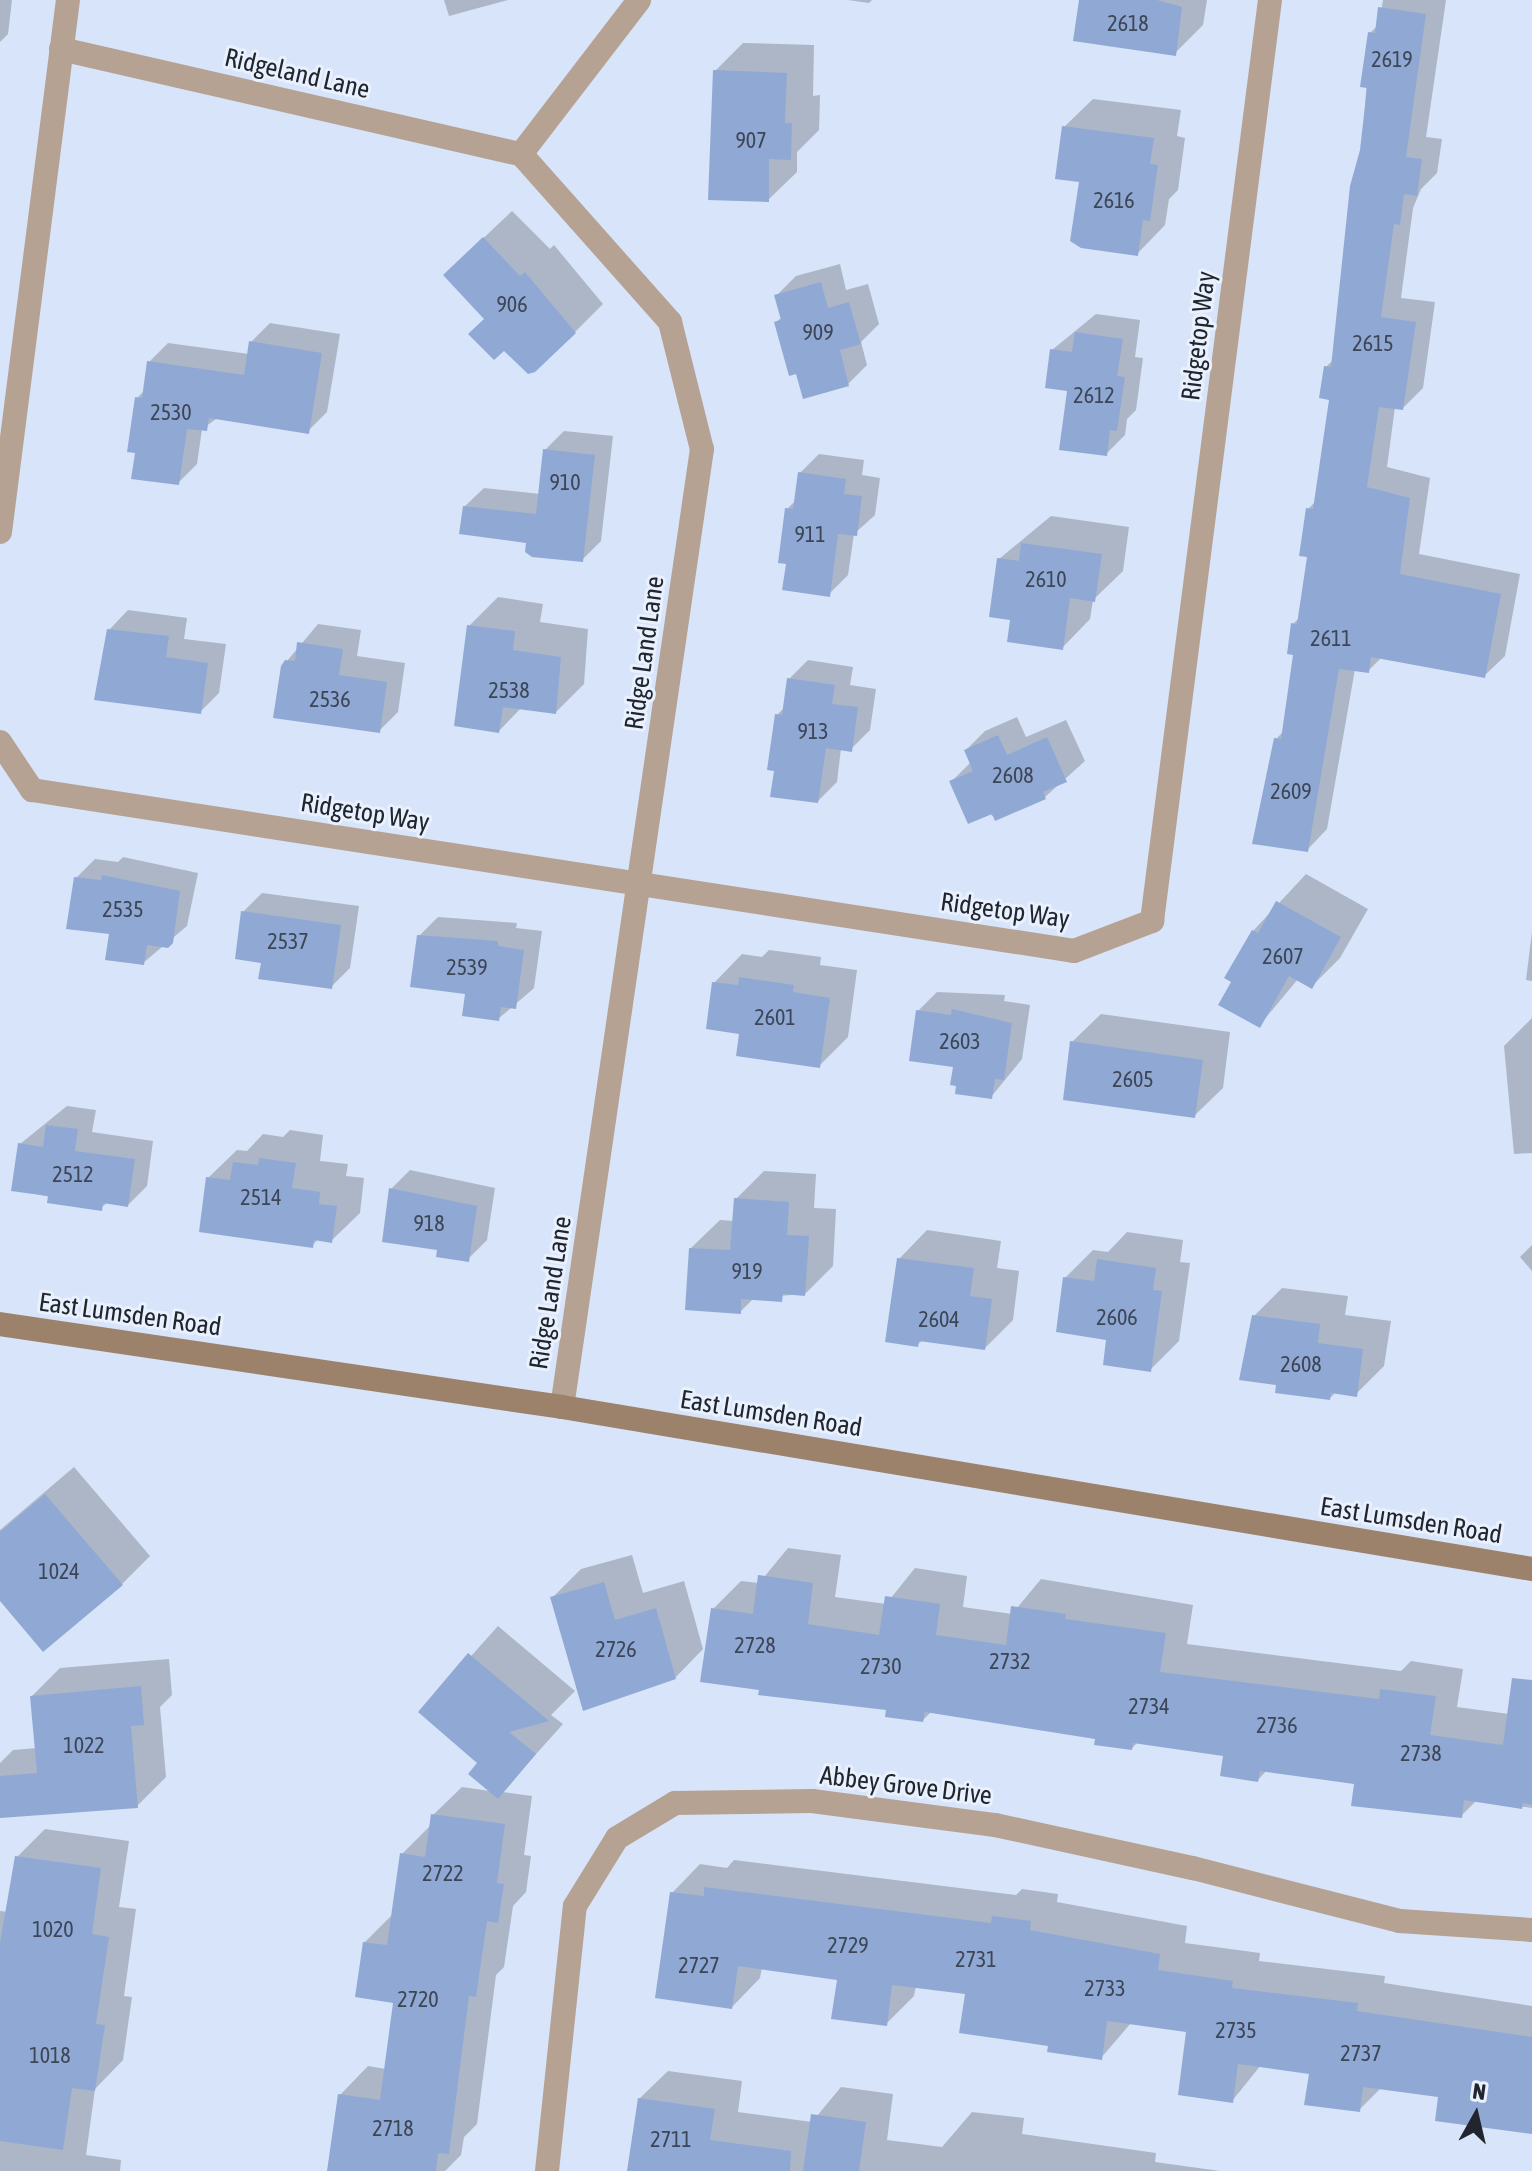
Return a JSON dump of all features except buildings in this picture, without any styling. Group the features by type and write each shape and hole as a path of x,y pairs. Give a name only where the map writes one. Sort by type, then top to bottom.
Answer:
{"street":[{"path":"0,532 68,0"},
{"path":"521,154 639,0"},
{"name":"Ridgetop Way","path":"0,742 32,790 1074,951 1152,921 1270,0"},
{"name":"Ridgeland Lane","path":"61,49 521,154"},
{"name":"Ridge Land Lane","path":"521,154 670,322 702,449 562,1407"},
{"name":"East Lumsden Road","path":"0,1324 562,1407 1532,1569"},
{"name":"Abbey Grove Drive","path":"547,2171 575,1906 617,1838 675,1803 812,1801 995,1825 1193,1868 1400,1921 1532,1930"}]}
